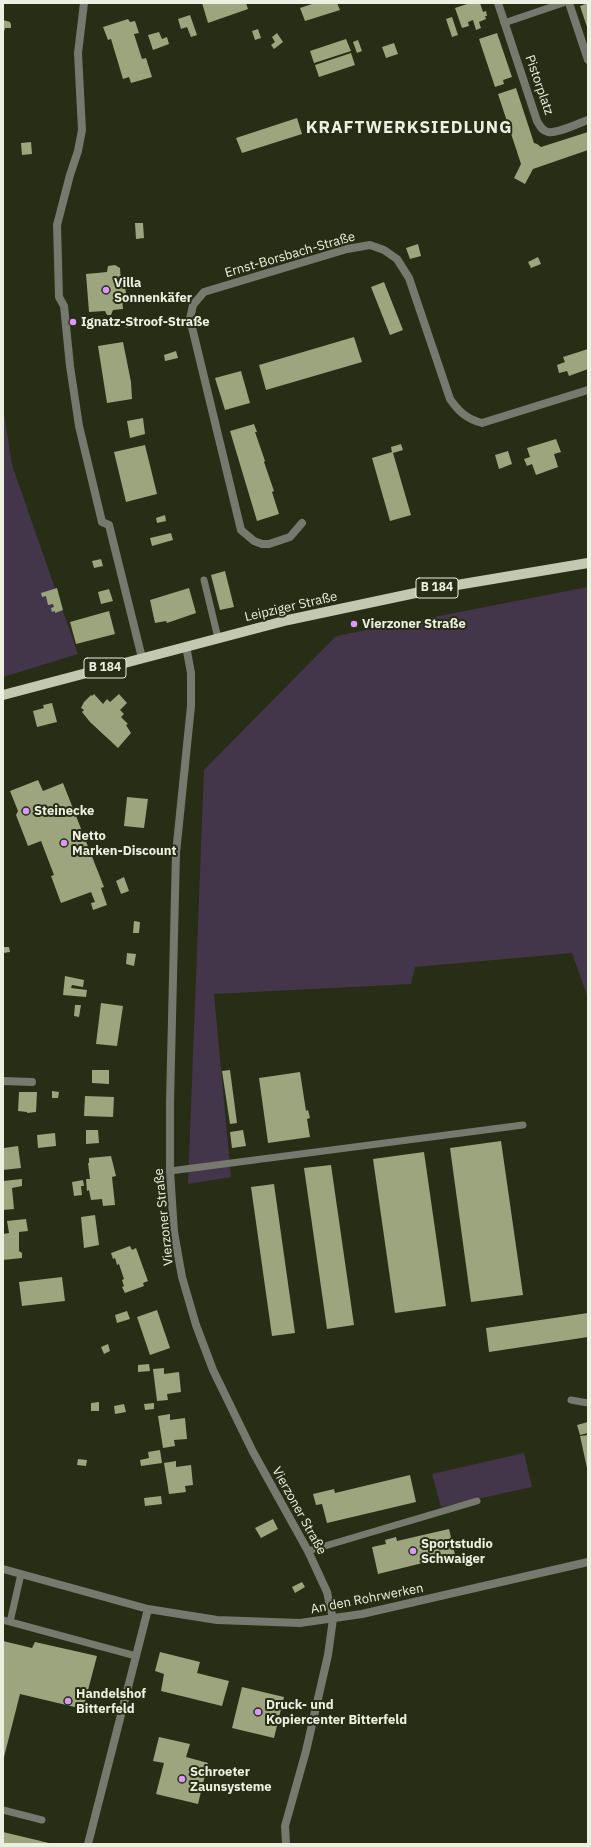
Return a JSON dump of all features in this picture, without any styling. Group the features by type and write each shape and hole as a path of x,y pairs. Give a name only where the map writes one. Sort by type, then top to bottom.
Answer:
{"main road":[{"name":"Leipziger Straße","path":"3,695 288,620 439,588 588,563"}],"street":[{"path":"84,3 78,53 82,130 78,151 57,225 59,297 64,306 70,366 79,426 102,522 109,525 142,658"},
{"name":"Pistorplatz","path":"498,3 537,121 542,129 549,132 555,132 588,120"},
{"path":"569,3 588,60"},
{"name":"Ernst-Borsbach-Straße","path":"302,523 290,537 269,544 254,542 241,530 190,319 193,305 204,292 347,249 370,245 384,250 397,259 409,278 450,399 458,410 470,420 482,423 588,390"},
{"name":"Vierzoner Straße","path":"186,646 191,673 191,706 176,854 170,1102 170,1171 174,1232 182,1277 196,1325 213,1370 253,1452 308,1551 327,1592 333,1619 328,1655 306,1751 285,1826 286,1844"},
{"path":"3,1081 32,1082"},
{"name":"An den Rohrwerken","path":"3,1569 148,1609 217,1620 300,1623 362,1614 588,1562"},
{"path":"88,1844 148,1609"}],"lane":[{"path":"504,23 563,3"},
{"path":"204,580 218,638"},
{"path":"170,1171 522,1124"},
{"path":"571,1400 588,1403"},
{"path":"308,1551 477,1502"},
{"path":"21,1574 6,1621 136,1656"},
{"path":"3,1810 42,1820"}],"shaded area":[{"path":"3,406 12,465 78,654 3,677"},
{"path":"588,587 588,998 572,953 415,967 411,984 214,994 231,1177 188,1184 204,770 336,636"},
{"path":"524,1453 532,1487 441,1507 432,1474"}],"building":[{"path":"202,3 246,3 248,9 208,23"},
{"path":"315,3 337,3 340,10 305,21 300,8"},
{"path":"470,3 480,3 483,12 486,11 486,19 479,22 481,28 476,30 473,20 468,22 469,26 462,28 455,8"},
{"path":"588,3 588,30 580,6"},
{"path":"190,15 197,35 191,37 187,27 181,29 178,19"},
{"path":"452,17 458,35 452,37 446,19"},
{"path":"128,19 130,22 135,21 139,33 134,34 142,59 146,58 152,77 131,83 129,77 123,79 111,39 108,40 103,27"},
{"path":"3,20 10,22 11,28 5,28 3,35"},
{"path":"258,29 261,38 255,40 252,31"},
{"path":"159,32 162,39 167,37 169,44 153,50 148,35"},
{"path":"277,33 283,42 274,49 271,45 275,42 272,37"},
{"path":"497,33 512,77 503,80 504,84 495,87 479,39"},
{"path":"346,39 351,51 314,63 310,51"},
{"path":"358,40 362,51 357,53 353,42"},
{"path":"394,43 398,54 386,58 382,47"},
{"path":"351,53 355,65 319,77 315,65"},
{"path":"516,88 534,143 541,147 588,132 588,150 533,169 525,184 514,178 521,164 498,94"},
{"path":"297,118 302,134 242,153 236,138"},
{"path":"31,142 32,154 22,155 21,143"},
{"path":"135,223 143,223 144,238 136,239"},
{"path":"418,244 421,256 410,259 406,248"},
{"path":"538,257 541,264 531,268 528,262"},
{"name":"Villa Sonnenkäfer","path":"115,265 120,268 121,283 125,287 126,293 122,298 123,309 113,310 111,315 107,315 105,311 89,312 86,274 107,272 108,266"},
{"path":"384,282 403,330 390,335 371,287"},
{"path":"138,320 139,326 126,328 125,322"},
{"path":"354,337 362,362 266,390 259,365"},
{"path":"123,342 131,382 132,399 107,403 98,346"},
{"path":"588,349 588,369 569,376 567,371 559,373 557,365 565,362 563,357"},
{"path":"176,351 178,358 165,361 164,355"},
{"path":"241,371 250,403 225,410 215,378"},
{"path":"143,418 145,434 130,438 127,421"},
{"path":"254,424 257,432 255,432 274,491 272,492 279,514 257,521 230,431"},
{"path":"556,439 561,452 554,454 558,467 536,475 532,464 527,466 524,459 530,457 527,448"},
{"path":"401,444 403,450 393,453 411,515 390,521 372,458 392,452 391,447"},
{"path":"145,445 157,494 126,502 114,452"},
{"path":"508,451 512,464 499,469 495,455"},
{"path":"165,515 166,521 157,523 156,518"},
{"path":"171,533 173,540 152,546 150,538"},
{"path":"101,559 103,566 94,568 92,561"},
{"path":"225,571 234,607 220,610 211,575"},
{"path":"57,588 63,610 55,613 55,611 52,612 51,608 54,607 53,604 48,605 46,596 42,597 41,593"},
{"path":"189,588 196,613 167,623 166,621 155,623 150,600"},
{"path":"109,589 113,601 101,604 98,592"},
{"path":"109,611 115,634 76,644 70,622"},
{"path":"94,694 103,704 107,699 110,702 119,694 127,703 120,710 124,714 121,717 128,724 126,725 131,733 118,748 90,722 82,712 84,710 81,708 84,702"},
{"path":"52,703 57,722 37,727 33,711 44,708 43,705"},
{"name":"Netto Marken-Discount","path":"38,780 43,791 63,783 104,887 101,888 107,905 93,910 91,903 95,902 91,892 61,903 51,876 54,875 41,841 28,846 16,815 18,811 10,791"},
{"path":"127,797 148,799 144,828 124,826"},
{"path":"124,877 129,891 121,894 116,881"},
{"path":"134,921 140,922 139,933 133,933"},
{"path":"3,947 9,947 10,952 3,953"},
{"path":"127,953 136,954 134,966 126,964"},
{"path":"65,976 84,980 83,987 72,985 71,988 87,990 86,997 63,995"},
{"path":"101,1003 123,1006 117,1046 96,1044"},
{"path":"75,1005 81,1005 79,1017 74,1016"},
{"path":"92,1070 109,1070 109,1084 92,1083"},
{"path":"230,1070 237,1123 230,1124 222,1071"},
{"path":"300,1072 306,1111 308,1110 310,1118 307,1119 310,1137 268,1143 259,1078"},
{"path":"52,1091 59,1092 58,1098 52,1098"},
{"path":"19,1092 37,1092 36,1112 27,1113 18,1111"},
{"path":"85,1096 114,1097 113,1117 84,1116"},
{"path":"86,1130 98,1130 99,1143 86,1144"},
{"path":"243,1130 246,1146 232,1148 230,1132"},
{"path":"55,1133 56,1146 38,1148 37,1135"},
{"path":"501,1141 523,1295 471,1302 450,1148"},
{"path":"18,1146 21,1168 3,1170 4,1148"},
{"path":"424,1152 446,1306 395,1313 373,1159"},
{"path":"111,1156 116,1176 112,1177 115,1205 103,1206 102,1199 91,1200 89,1190 87,1191 86,1179 90,1179 88,1163 89,1158"},
{"path":"331,1165 354,1325 327,1329 304,1168"},
{"path":"22,1179 22,1186 12,1188 14,1209 3,1210 3,1181"},
{"path":"83,1180 84,1186 81,1186 82,1195 74,1196 72,1182"},
{"path":"274,1184 295,1333 272,1336 251,1187"},
{"path":"95,1215 99,1245 84,1248 81,1217"},
{"path":"26,1219 28,1231 19,1232 19,1251 22,1253 22,1258 3,1260 3,1234 9,1233 7,1221"},
{"path":"130,1246 132,1250 136,1248 148,1281 143,1283 144,1286 125,1293 122,1287 124,1286 122,1280 124,1279 119,1264 117,1265 115,1258 113,1259 111,1253"},
{"path":"62,1277 65,1301 22,1306 19,1282"},
{"path":"157,1310 170,1348 150,1355 137,1317"},
{"path":"127,1311 130,1319 117,1323 115,1315"},
{"path":"588,1313 588,1337 489,1352 486,1328"},
{"path":"108,1344 110,1351 104,1354 101,1347"},
{"path":"149,1364 150,1371 138,1372 138,1365"},
{"path":"164,1368 164,1374 179,1372 181,1392 167,1394 168,1400 157,1401 153,1369"},
{"path":"99,1402 99,1411 91,1411 91,1403"},
{"path":"154,1403 154,1409 145,1410 144,1404"},
{"path":"124,1404 126,1412 115,1414 114,1406"},
{"path":"170,1414 170,1420 185,1418 187,1439 174,1440 175,1446 163,1448 158,1416"},
{"path":"588,1422 588,1433 580,1435 577,1425"},
{"path":"588,1435 588,1468 587,1468 580,1436"},
{"path":"160,1450 162,1463 141,1466 140,1460 149,1458 148,1452"},
{"path":"78,1459 87,1460 86,1466 77,1465"},
{"path":"176,1461 176,1467 191,1465 193,1485 185,1486 186,1492 169,1494 164,1463"},
{"path":"410,1475 416,1502 327,1523 322,1504 316,1505 313,1494 334,1489 335,1493"},
{"path":"161,1496 162,1504 145,1506 144,1498"},
{"path":"273,1519 278,1529 261,1538 255,1528"},
{"name":"Sportstudio Schwaiger","path":"449,1529 455,1555 378,1574 372,1547 386,1544 385,1540 396,1537 397,1541"},
{"path":"302,1582 305,1587 295,1593 292,1587"},
{"name":"Handelshof Bitterfeld","path":"3,1641 32,1648 35,1642 97,1656 83,1709 20,1694 4,1757"},
{"path":"160,1652 200,1662 197,1673 229,1681 222,1706 161,1691 164,1674 155,1671"},
{"name":"Druck- und Kopiercenter Bitterfeld","path":"242,1687 284,1697 274,1738 232,1728"},
{"name":"Schroeter Zaunsysteme","path":"159,1737 190,1744 186,1757 208,1763 198,1804 156,1794 164,1763 153,1761"},
{"path":"3,1832 49,1843 49,1844 3,1844"}],"place":[{"name":"Villa Sonnenkäfer","path":"106,290"},
{"name":"Ignatz-Stroof-Straße","path":"73,322"},
{"name":"Vierzoner Straße","path":"354,624"},
{"name":"Steinecke","path":"26,811"},
{"name":"Netto Marken-Discount","path":"64,843"},
{"name":"Sportstudio Schwaiger","path":"413,1551"},
{"name":"Handelshof Bitterfeld","path":"68,1701"},
{"name":"Druck- und Kopiercenter Bitterfeld","path":"258,1712"},
{"name":"Schroeter Zaunsysteme","path":"182,1779"}],"district":[{"name":"KRAFTWERKSIEDLUNG","path":"409,128"}]}
